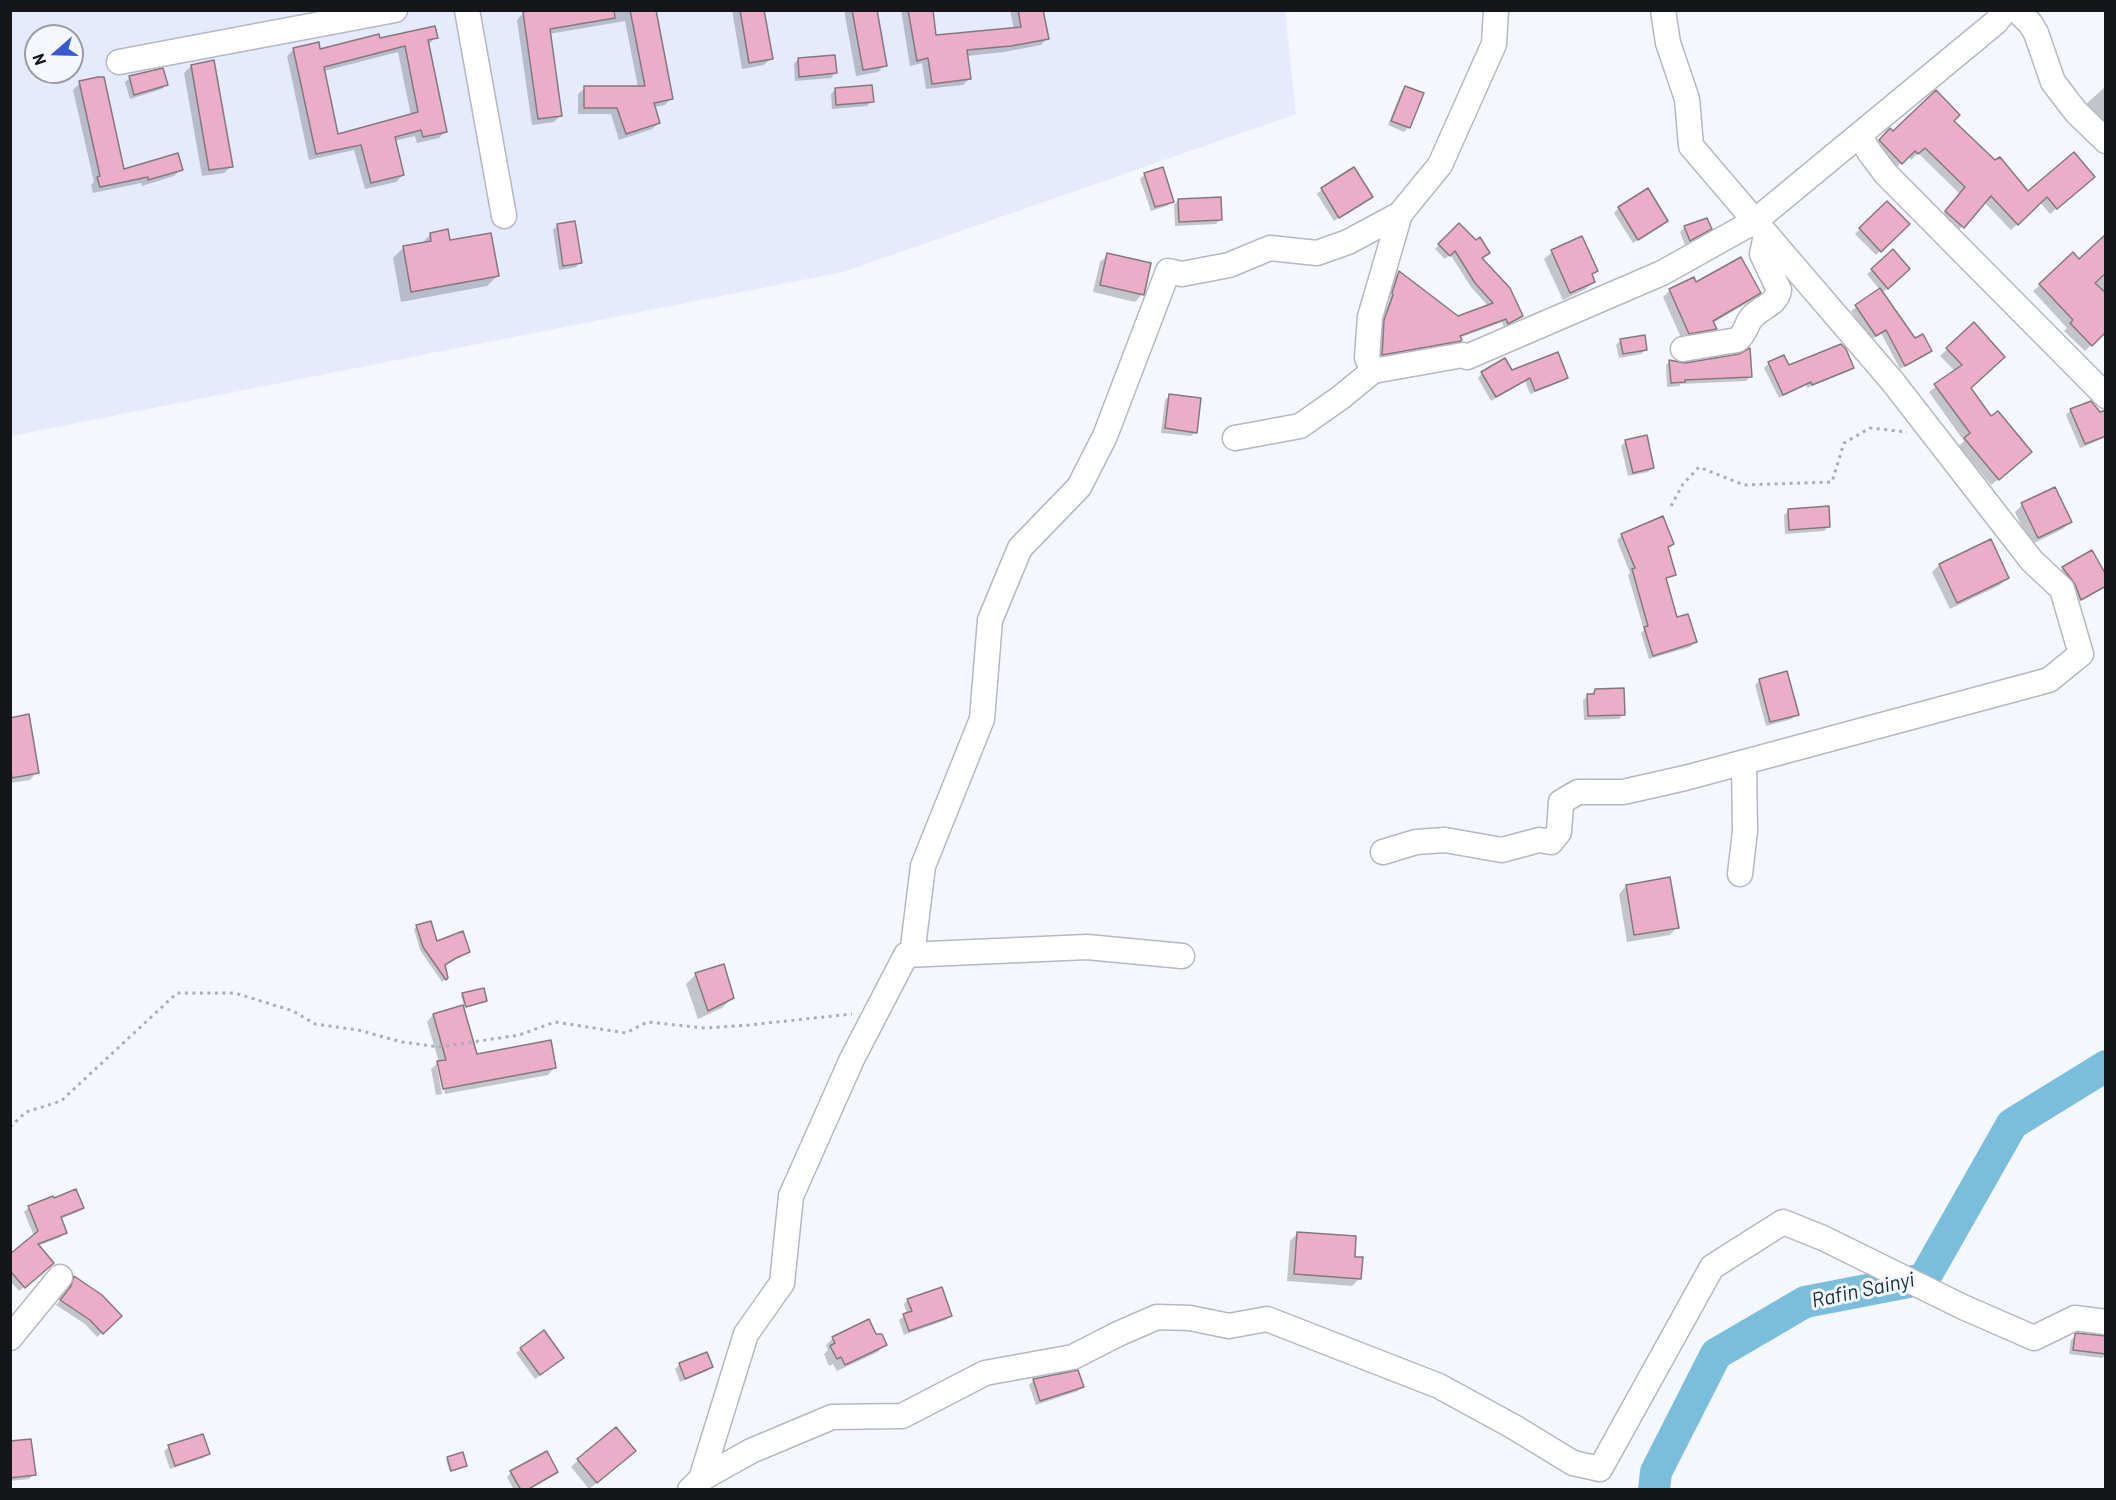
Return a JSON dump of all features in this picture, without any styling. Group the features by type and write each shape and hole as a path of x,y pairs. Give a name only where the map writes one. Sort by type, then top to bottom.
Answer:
{"street":[{"path":"118,62 395,10"},
{"path":"467,10 504,216"},
{"path":"912,955 923,866 982,719 990,620 1020,548 1079,487 1105,436 1168,271 1182,274 1229,265 1270,248 1317,253 1348,242 1400,214 1440,165 1494,44 1496,10"},
{"path":"1383,852 1416,842 1445,840 1502,850 1539,840 1551,842 1559,832 1561,802 1578,792 1623,792 2049,680 2081,654 2062,589 2032,561 1893,382 1691,146 1687,99 1668,43 1663,10"},
{"path":"1235,438 1300,426 1373,371 1463,355 1467,357 1761,228 1859,135 1995,22 2005,10"},
{"path":"2016,10 2030,23 2036,33 2053,82 2076,112 2106,141"},
{"path":"1859,135 1886,174 2106,396"},
{"path":"1373,371 1367,358 1370,317 1400,214"},
{"path":"1683,348 1737,340 1744,335 1749,321 1774,302 1778,295 1777,282 1762,254 1761,228"},
{"path":"1740,874 1745,831 1744,762"},
{"path":"695,1484 746,1334 782,1283 791,1196 852,1059 906,955 1087,947 1182,956"},
{"path":"695,1484 751,1451 832,1417 902,1416 985,1373 1073,1358 1118,1334 1157,1317 1190,1318 1229,1326 1267,1319 1439,1386 1514,1427 1573,1463 1600,1469 1712,1267 1783,1222 1823,1238 1963,1307 2034,1338 2075,1318 2106,1322"},
{"path":"10,1338 60,1277"}],"path":[{"path":"1671,506 1683,484 1700,467 1744,485 1832,482 1844,443 1870,428 1905,433 1924,422"},
{"path":"10,1127 26,1112 62,1101 177,993 235,993 293,1011 315,1024 358,1030 402,1042 439,1047 519,1035 555,1022 626,1033 647,1022 705,1028 878,1011"}],"shaded area":[{"path":"11,11 1285,11 1296,114 843,272 11,436"}],"building":[{"path":"614,10 615,18 550,29 562,116 538,119 523,12"},
{"path":"630,10 656,10 673,99 654,103 660,123 626,134 617,108 584,108 584,86 645,86"},
{"path":"740,10 764,10 773,59 749,63"},
{"path":"852,10 877,10 887,66 863,70"},
{"path":"908,10 933,10 936,35 1021,27 1018,10 1043,10 1049,39 1011,46 967,50 971,79 932,84 928,58 917,61"},
{"path":"435,26 438,38 428,40 447,132 423,137 421,130 395,137 404,175 371,183 361,145 316,154 293,48 319,42 320,49 379,34 380,38","holes":["405,46 418,112 338,134 324,67"]},
{"path":"835,55 837,73 799,77 798,58"},
{"path":"214,60 233,167 209,170 191,65"},
{"path":"163,68 168,85 134,95 129,76"},
{"path":"104,77 124,169 178,153 183,170 148,180 148,177 100,187 97,177 100,176 80,84 84,84 84,80"},
{"path":"872,85 874,102 836,105 835,88"},
{"path":"1405,86 1424,93 1410,128 1391,121"},
{"path":"1936,90 1960,115 1954,121 1995,160 2000,157 2028,191 2074,152 2095,177 2057,209 2047,197 2018,225 1991,196 1964,228 1945,211 1965,187 1925,148 1918,154 1915,151 1902,164 1879,140 1890,128 1893,131"},
{"path":"1163,167 1174,202 1155,207 1144,173"},
{"path":"1354,167 1373,197 1339,218 1321,188"},
{"path":"1648,188 1668,221 1638,240 1618,207"},
{"path":"1221,197 1222,220 1179,222 1178,199"},
{"path":"1887,201 1910,224 1881,252 1859,228"},
{"path":"1707,218 1712,229 1690,241 1684,226"},
{"path":"575,221 582,263 563,266 557,224"},
{"path":"1459,223 1476,240 1480,237 1490,253 1482,258 1510,288 1523,316 1508,324 1506,319 1460,336 1461,341 1382,355 1384,320 1399,271 1458,316 1493,303 1475,283 1455,251 1450,256 1438,244"},
{"path":"448,229 450,240 491,233 499,276 411,292 403,246 431,241 430,233"},
{"path":"2106,234 2106,273 2095,283 2106,293 2106,332 2092,346 2070,323 2073,320 2039,284 2073,252 2079,259"},
{"path":"1582,236 1598,271 1592,274 1595,282 1570,293 1551,250"},
{"path":"1893,249 1910,269 1888,289 1871,269"},
{"path":"1107,253 1151,263 1144,295 1100,285"},
{"path":"1741,257 1761,293 1713,321 1717,329 1689,334 1669,289 1694,277 1696,282"},
{"path":"1880,288 1915,338 1923,334 1932,351 1905,366 1886,330 1876,336 1855,305"},
{"path":"1974,322 2005,357 1971,388 1991,416 1998,411 2032,452 1999,480 1964,438 1970,433 1934,384 1962,365 1946,348"},
{"path":"1645,335 1647,350 1623,354 1620,339"},
{"path":"1841,344 1846,349 1854,368 1812,385 1811,382 1783,395 1768,362 1784,355 1789,365"},
{"path":"1750,348 1752,377 1685,380 1685,382 1671,383 1669,360 1685,363 1739,354"},
{"path":"1558,352 1568,378 1535,391 1530,378 1496,397 1481,372 1505,358 1512,370"},
{"path":"1169,394 1201,398 1197,433 1165,428"},
{"path":"2091,401 2100,412 2106,410 2106,436 2085,444 2070,409"},
{"path":"1647,435 1654,468 1633,473 1625,440"},
{"path":"2055,487 2072,522 2038,538 2021,503"},
{"path":"1829,506 1830,527 1789,530 1788,509"},
{"path":"1663,516 1674,544 1668,547 1676,575 1666,578 1677,617 1688,614 1697,642 1653,656 1644,627 1648,626 1632,569 1635,568 1621,534"},
{"path":"1991,539 2009,578 1957,603 1939,564"},
{"path":"2092,550 2106,575 2106,586 2081,600 2075,584 2062,567"},
{"path":"1787,671 1799,715 1770,722 1759,679"},
{"path":"1624,688 1625,715 1588,716 1587,694 1594,694 1595,689"},
{"path":"29,714 39,773 12,778 10,718"},
{"path":"1670,877 1679,928 1634,935 1626,885"},
{"path":"431,921 437,941 463,931 470,952 445,965 448,978 446,980 423,947 416,925"},
{"path":"724,964 734,998 708,1011 695,973"},
{"path":"484,988 487,1001 466,1007 462,993"},
{"path":"463,1005 477,1054 551,1040 556,1068 443,1089 437,1061 446,1060 433,1014"},
{"path":"76,1189 84,1208 61,1217 67,1233 38,1244 54,1263 25,1288 10,1271 10,1254 38,1231 28,1206"},
{"path":"1297,1232 1356,1236 1355,1257 1363,1257 1361,1279 1294,1274"},
{"path":"74,1276 102,1295 122,1316 103,1334 90,1320 60,1300 71,1286"},
{"path":"942,1287 952,1316 909,1331 903,1314 912,1311 907,1299"},
{"path":"869,1319 876,1334 882,1334 887,1345 845,1365 841,1357 837,1359 830,1346 835,1343 832,1337"},
{"path":"544,1330 564,1358 540,1375 520,1348"},
{"path":"2077,1333 2106,1336 2106,1354 2073,1350"},
{"path":"707,1352 713,1367 685,1379 679,1363"},
{"path":"1078,1370 1084,1387 1040,1401 1033,1379"},
{"path":"616,1427 636,1451 597,1483 577,1459"},
{"path":"203,1434 210,1454 175,1466 168,1445"},
{"path":"31,1439 36,1475 10,1478 10,1441"},
{"path":"547,1451 558,1472 527,1490 521,1490 510,1471"},
{"path":"463,1452 467,1466 451,1471 447,1457"}],"waterway":[{"name":"Rafin Sainyi","path":"1654,1490 1656,1472 1716,1354 1805,1302 1924,1279 2012,1124 2106,1066"}]}
